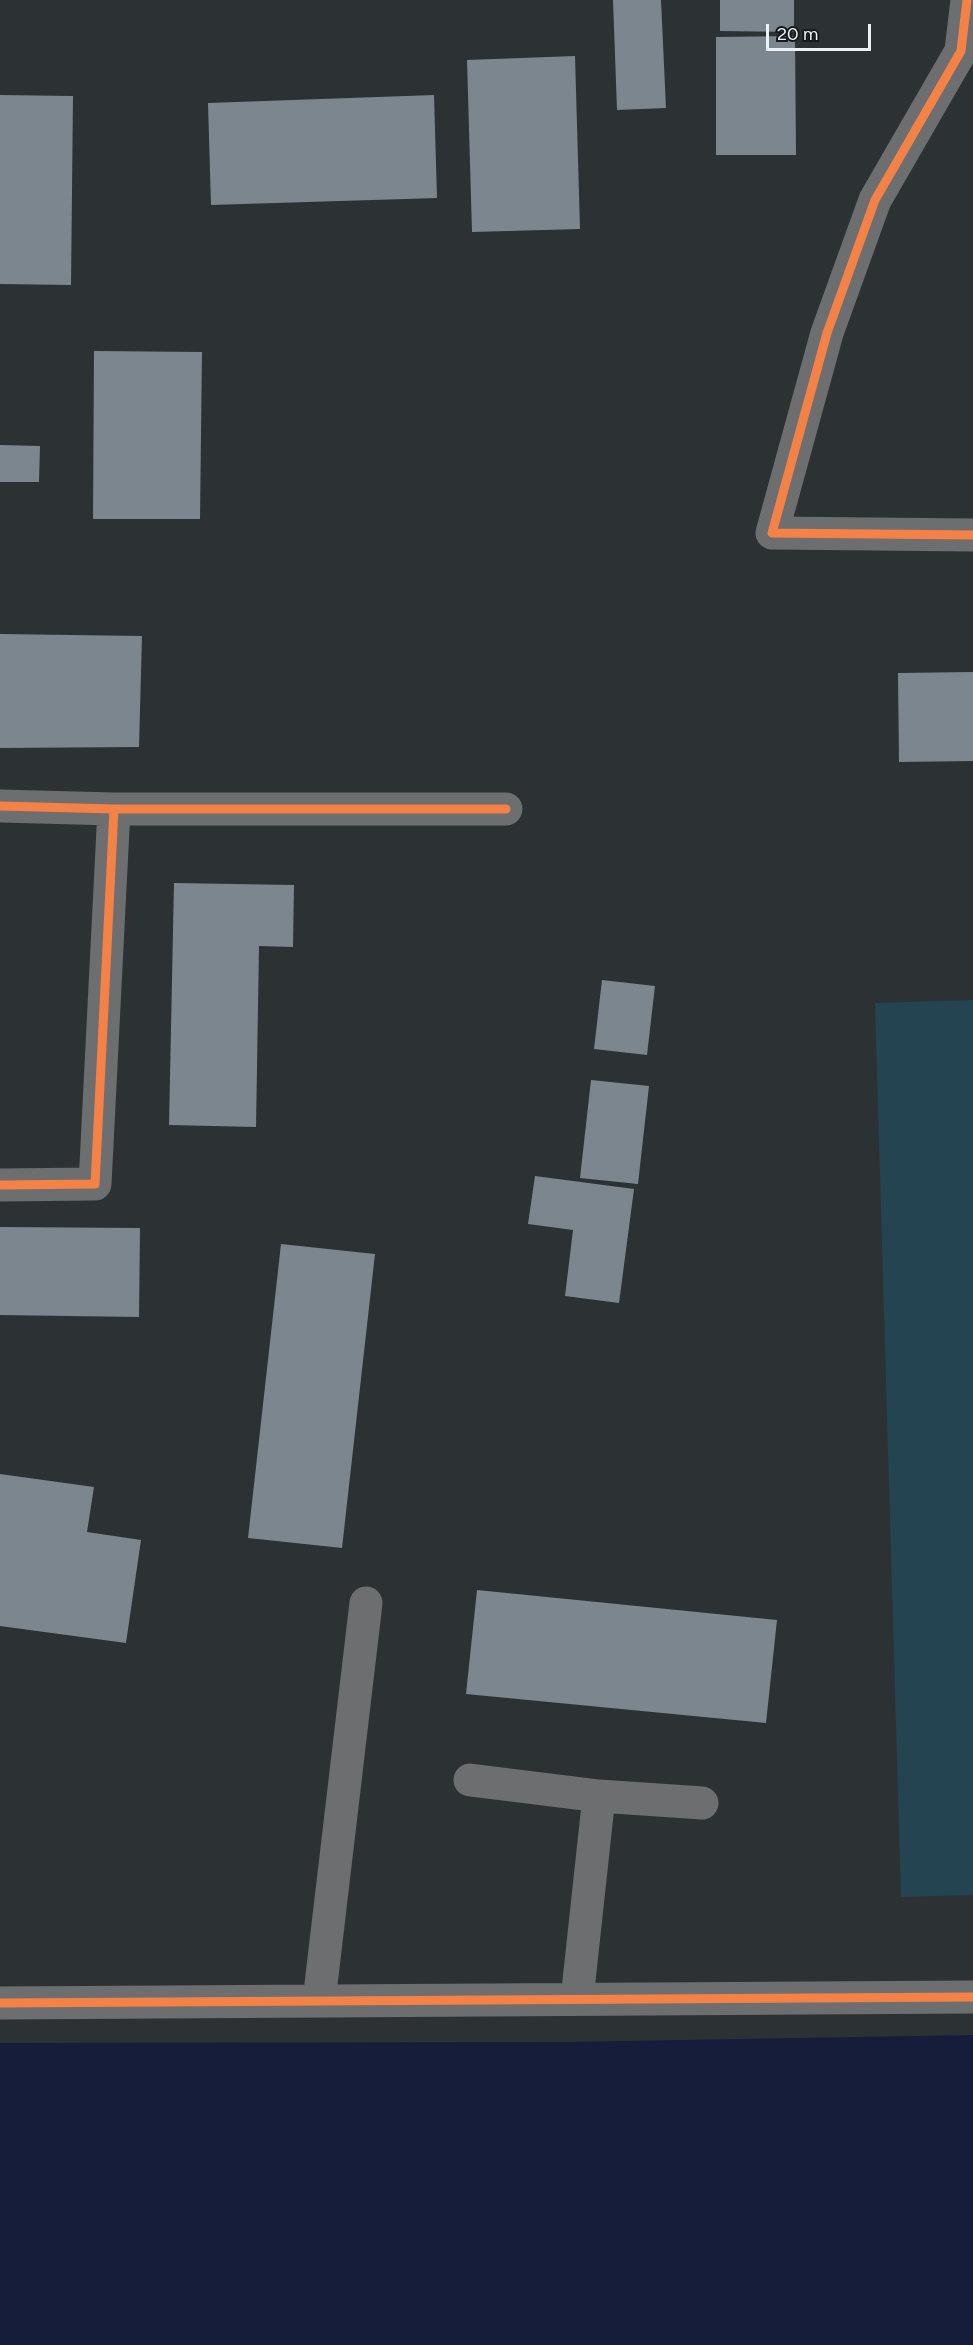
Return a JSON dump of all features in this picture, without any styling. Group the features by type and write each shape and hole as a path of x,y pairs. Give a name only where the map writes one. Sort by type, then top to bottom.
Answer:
{"street":[{"path":"967,0 961,51 875,200 835,310 772,532 973,535"},
{"path":"0,806 114,809 506,809"},
{"path":"0,1185 95,1184 114,809"},
{"path":"319,2001 366,1603"},
{"path":"470,1780 599,1796 702,1803"},
{"path":"577,1999 599,1796"},
{"path":"0,2003 973,1997"}],"shaded area":[{"path":"973,1000 973,1895 901,1897 875,1003"},
{"path":"973,2035 973,2345 0,2345 0,2043 565,2042"}],"building":[{"path":"613,0 661,0 666,108 617,110"},
{"path":"720,0 794,0 794,32 720,31"},
{"path":"795,36 796,155 716,155 716,37"},
{"path":"575,56 580,229 472,232 467,60"},
{"path":"0,95 73,96 71,285 0,284"},
{"path":"434,95 437,198 211,205 208,103"},
{"path":"94,351 202,352 200,519 93,519"},
{"path":"0,445 40,446 39,482 0,482"},
{"path":"0,634 142,636 139,747 0,748"},
{"path":"973,672 973,761 899,762 898,673"},
{"path":"174,883 294,885 293,947 259,946 256,1127 169,1125"},
{"path":"602,980 655,986 647,1055 594,1049"},
{"path":"591,1080 649,1086 638,1184 580,1178"},
{"path":"535,1176 634,1189 619,1303 565,1296 573,1230 528,1224"},
{"path":"0,1227 140,1228 139,1317 0,1315"},
{"path":"281,1244 375,1254 342,1548 248,1538"},
{"path":"0,1474 94,1487 87,1532 141,1540 126,1643 0,1626"},
{"path":"477,1590 777,1620 766,1723 466,1694"}],"cycle path":[{"path":"967,0 961,51 875,200 827,333 772,533 973,535"},
{"path":"0,806 114,809 506,809"},
{"path":"0,1185 95,1184 114,809"},
{"path":"0,2003 973,1997"}]}
